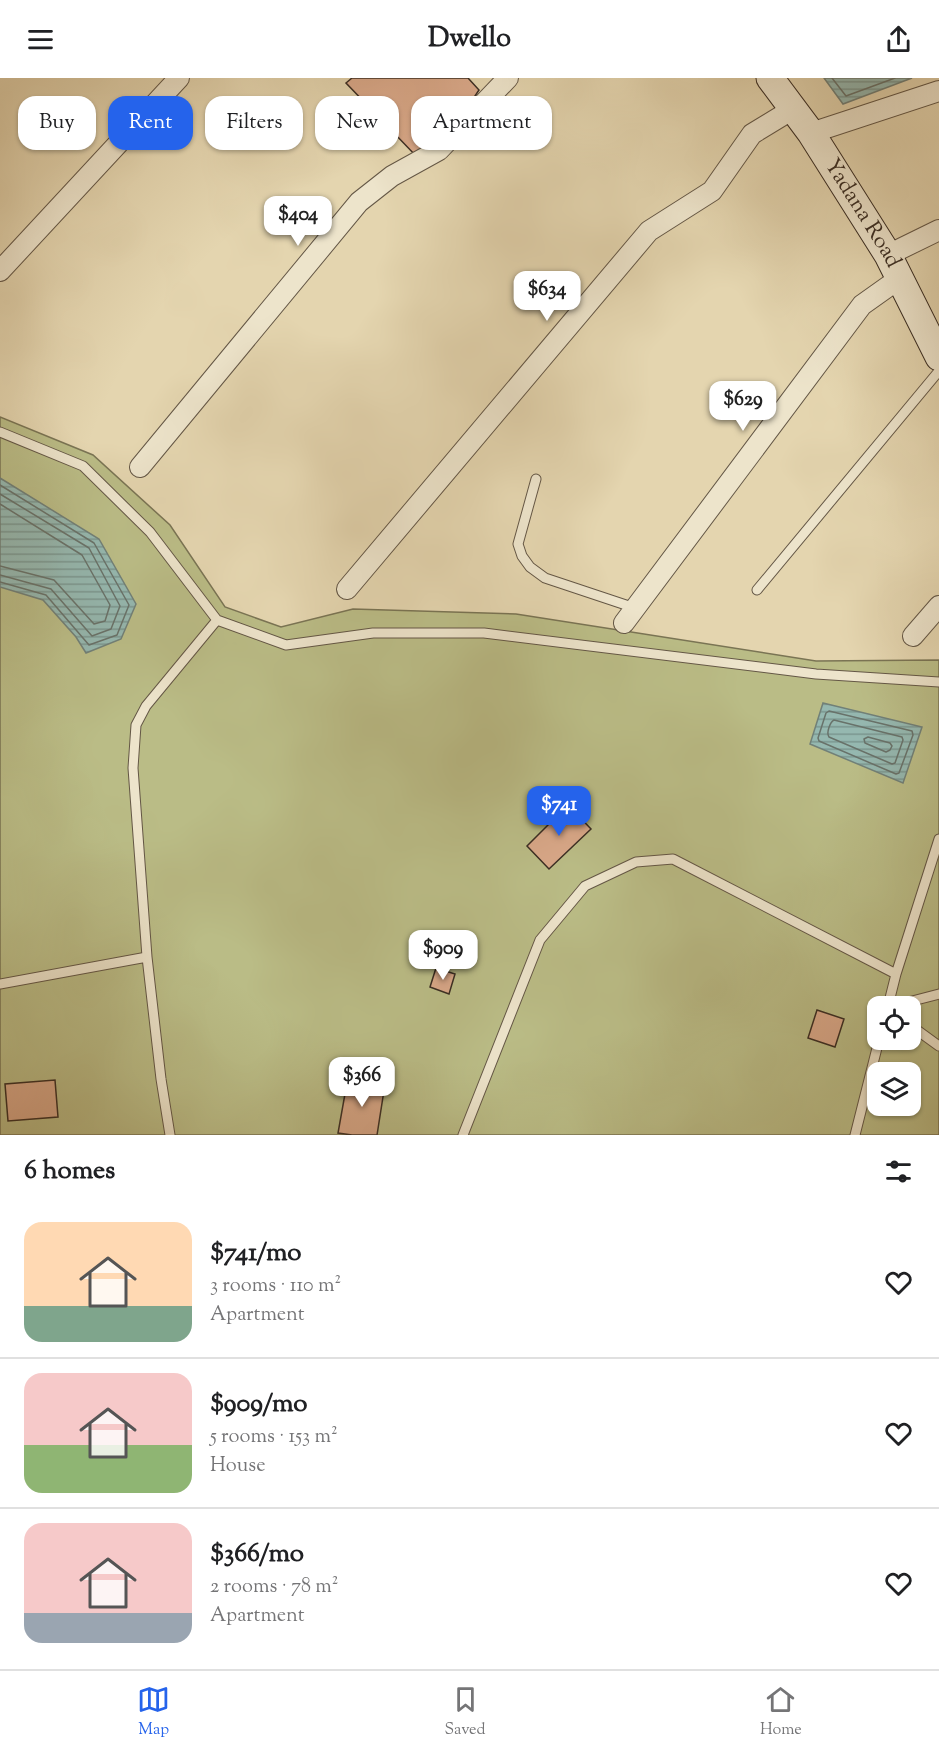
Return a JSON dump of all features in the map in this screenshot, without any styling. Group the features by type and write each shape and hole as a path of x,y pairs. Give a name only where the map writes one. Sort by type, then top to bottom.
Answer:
{"main road":[{"name":"Yadana Road","path":"770,78 811,133 894,266 939,357"}],"street":[{"path":"0,271 179,78"},
{"path":"140,467 359,202 392,176 439,150 508,78"},
{"path":"811,133 939,92"},
{"path":"347,589 649,231 712,192 752,134 793,109"},
{"path":"629,616 862,305 894,266 939,230"},
{"path":"913,636 939,606"}],"lane":[{"path":"757,590 939,371"},
{"path":"0,432 83,465 150,532 217,620 286,645 373,633 484,633 816,674 939,682"},
{"path":"536,479 518,544 522,556 530,567 545,578 629,616"},
{"path":"170,1135 147,957 133,768 136,725 146,706 217,620"},
{"path":"890,996 939,839"},
{"path":"463,1135 540,940 585,886 636,862 674,859 896,974"},
{"path":"0,984 147,957"},
{"path":"921,999 939,994"},
{"path":"921,1033 939,1046"},
{"path":"855,1135 876,1050"}],"green space":[{"path":"0,417 93,455 170,525 225,607 281,627 353,609 516,614 816,661 939,660 939,1135 0,1135"}],"water":[{"path":"824,78 912,78 843,104"},
{"path":"0,478 99,539 136,604 121,639 86,653 76,637 43,600 0,587"},
{"path":"823,703 922,727 903,783 810,744"}],"building":[{"path":"352,78 468,78 479,90 475,96 411,96 411,150 424,150 417,157 399,138 399,96 358,96 346,83"},
{"path":"568,805 591,829 549,869 527,846"},
{"path":"436,968 455,974 449,994 430,987"},
{"path":"817,1010 844,1019 835,1047 808,1038"},
{"path":"348,1077 385,1084 377,1135 338,1133"},
{"path":"55,1080 58,1117 8,1121 5,1084"}]}
